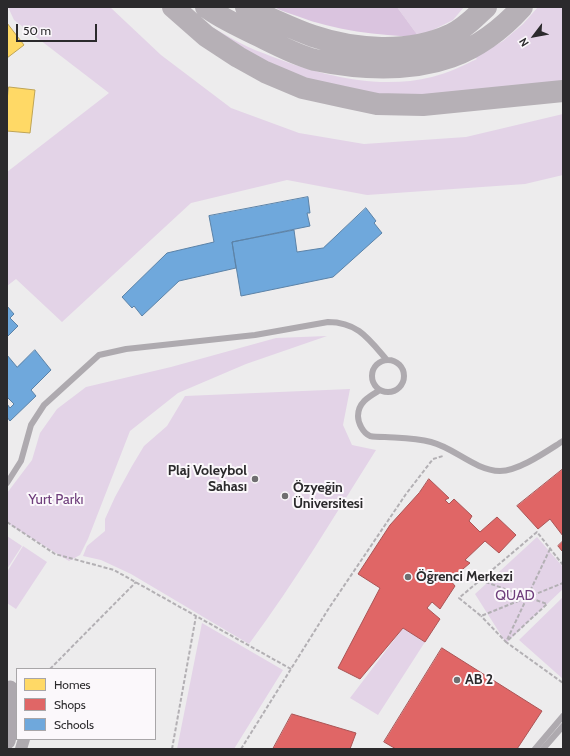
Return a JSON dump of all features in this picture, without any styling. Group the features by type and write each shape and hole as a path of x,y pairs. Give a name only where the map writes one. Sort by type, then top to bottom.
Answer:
{"highway":[{"path":"173,7 206,36 264,72 303,88 344,97 377,104 423,105 563,91"},
{"path":"206,7 246,30 314,60 352,66 383,67 415,66 450,57 485,40 500,29 522,7"},
{"path":"246,7 313,36 358,46 397,48 428,42 450,35 469,23 486,7"}],"street":[{"path":"7,741 12,715 11,694"}],"lane":[{"path":"7,483 21,461 31,425 44,405 99,355 126,349 255,335 328,322 340,322 354,328 369,339 386,359"},
{"path":"386,359 391,359 400,364 403,369 404,379 400,388 385,392 380,390 373,382 372,372 377,364 386,359"},
{"path":"380,390 367,398 361,405 358,416 361,428 370,436 430,442 450,449 484,468 501,471 515,468 563,442"},
{"path":"535,749 563,716"},
{"path":"543,749 563,726"}],"path":[{"path":"241,749 329,608 406,494 433,459 445,456 450,449"},
{"path":"7,522 55,554 114,570 291,669"},
{"path":"563,565 537,532 459,598 481,616 506,642 563,683"},
{"path":"506,642 551,549"},
{"path":"480,580 547,604 506,642"},
{"path":"51,668 136,582"},
{"path":"481,616 563,583"},
{"path":"172,749 196,616"}],"green space":[{"path":"8,7 110,7 161,55 231,108 299,133 364,144 466,137 563,114 563,175 525,184 367,195 287,180 191,203 62,322 16,279 7,286 7,172 109,93 14,20"},
{"path":"397,7 464,7 453,20 419,37"},
{"path":"538,7 563,7 563,82 434,96 368,96 326,85 258,60 206,24 248,47 303,68 325,74 368,81 411,81 432,77 477,59 475,57 503,41 523,24"},
{"name":"Yurt Parkı","path":"327,336 246,364 178,393 130,431 88,539 80,555 69,561 7,523 7,493 32,460 40,433 57,409 86,387 171,367 276,338"},
{"path":"350,389 343,425 352,445 376,450 299,573 249,644 131,574 101,560 83,556 87,546 105,531 105,519 115,497 144,446 167,426 185,396"},
{"path":"7,536 22,546 7,569"},
{"name":"QUAD","path":"537,537 563,567 563,589 506,643 475,594"},
{"path":"23,546 47,562 16,609 7,603 7,572"},
{"path":"563,597 563,679 519,640"},
{"path":"202,623 283,670 234,749 177,749"},
{"path":"403,628 425,642 378,715 350,698"}],"shaded area":[{"path":"274,7 397,7 419,37 388,35 342,29 312,21"}],"building: Homes":[{"path":"7,23 24,45 7,58"},
{"path":"9,87 35,90 30,133 7,131 7,100"}],"building: Shops":[{"path":"563,469 563,536 550,519 538,529 517,506"},
{"name":"Öğrenci Merkezi","path":"429,479 449,498 445,500 449,504 454,499 472,516 469,521 480,532 497,517 516,535 499,553 485,541 465,560 470,563 450,580 455,586 440,609 432,602 427,608 440,619 425,642 403,628 360,679 338,668 380,588 358,574 390,525 419,493"},
{"path":"563,541 563,551 562,551 558,546"},
{"name":"AB 2","path":"442,648 542,711 517,749 396,749 384,742"},
{"path":"292,714 356,733 350,749 273,749"}],"building: Schools":[{"path":"308,197 310,213 307,213 310,226 232,242 236,268 179,281 142,316 134,306 132,308 122,297 167,253 214,242 209,216"},
{"path":"366,208 376,221 374,223 382,233 333,277 241,296 232,242 294,230 297,252 323,248"},
{"path":"7,306 14,314 10,318 18,326 7,337"},
{"path":"35,350 51,370 31,390 36,396 10,421 7,417 7,404 10,408 14,404 7,397 7,355 17,367"}],"place":[{"name":"Plaj Voleybol Sahası","path":"255,479"},
{"name":"Özyeğin Üniversitesi","path":"285,496"},
{"name":"Öğrenci Merkezi","path":"408,577"},
{"name":"AB 2","path":"457,680"}]}
